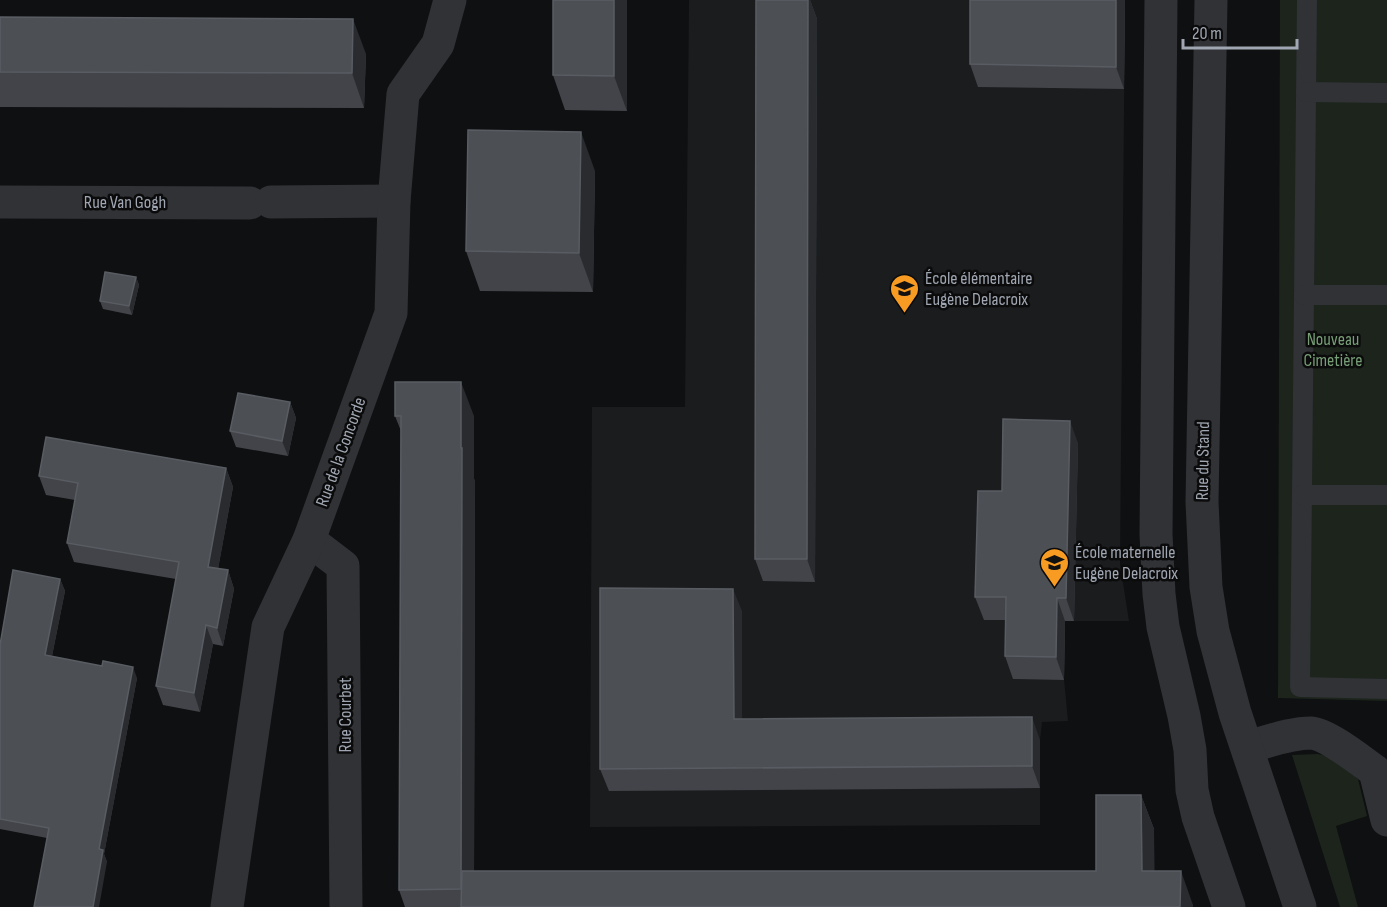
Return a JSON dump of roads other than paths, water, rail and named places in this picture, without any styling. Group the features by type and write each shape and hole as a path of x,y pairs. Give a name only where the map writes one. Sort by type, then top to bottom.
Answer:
{"street":[{"name":"Rue de la Concorde","path":"227,907 268,627 309,540 391,314 394,201 403,94 438,44 450,0"},
{"path":"1161,0 1156,534 1159,594 1165,636 1188,739 1192,790 1198,817 1230,907"},
{"name":"Rue du Stand","path":"1211,0 1202,502 1206,587 1215,641 1235,713 1300,907"},
{"name":"Rue Van Gogh","path":"0,202 394,201"},
{"name":"Rue Courbet","path":"309,540 343,566 346,907"},
{"path":"1246,747 1313,733 1338,744 1375,771 1387,820"}],"lane":[{"path":"1307,0 1300,687 1387,689"},
{"path":"1306,92 1387,93"},
{"path":"1304,295 1387,295"},
{"path":"1302,495 1387,495"}],"place":[{"name":"École élémentaire Eugène Delacroix","path":"904,314"},
{"name":"École maternelle Eugène Delacroix","path":"1054,588"}],"park label":[{"name":"Nouveau Cimetière","path":"1333,349"}]}
